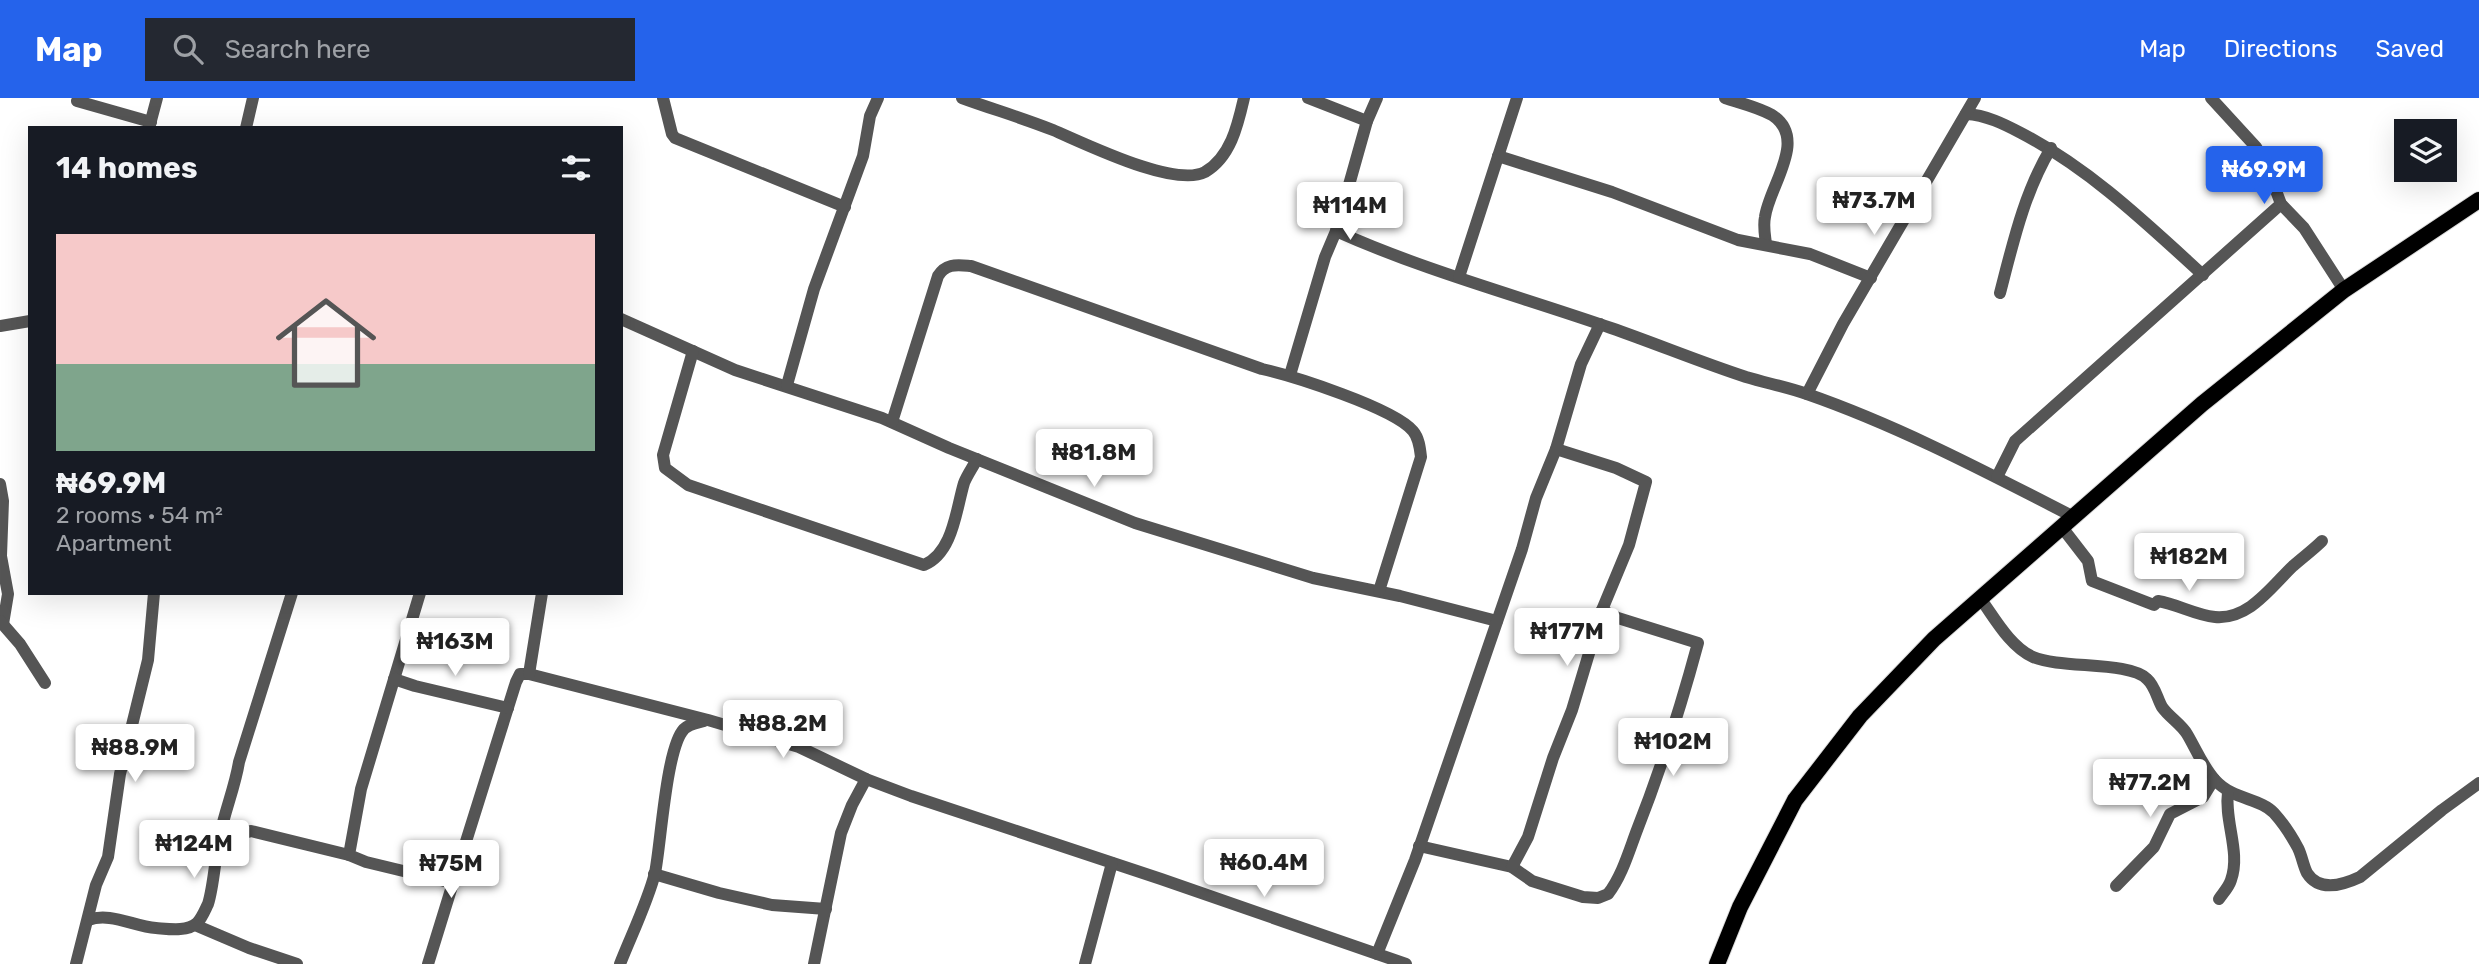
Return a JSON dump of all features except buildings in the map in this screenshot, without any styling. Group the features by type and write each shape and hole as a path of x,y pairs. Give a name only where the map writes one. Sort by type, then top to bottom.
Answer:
{"main road":[{"path":"1717,964 1740,907 1795,800 1829,755 1897,675 1980,598 2202,404 2344,290 2479,200"}],"street":[{"path":"77,101 150,125 157,98"},
{"path":"246,126 253,98"},
{"path":"663,98 675,138 845,207"},
{"path":"786,385 814,289 863,156 870,116 878,98"},
{"path":"962,98 1052,130 1145,168 1188,175 1207,171 1231,143 1244,98"},
{"path":"1308,98 1367,121"},
{"path":"1290,375 1316,284 1336,231 1367,121 1377,98"},
{"path":"1459,276 1517,98"},
{"path":"1725,98 1773,115 1787,136 1788,149 1765,215 1766,244"},
{"path":"1807,394 1843,324 1975,98"},
{"path":"2211,98 2256,147 2266,164 2281,204 2304,228 2344,290"},
{"path":"1966,114 1981,115 2051,148 2104,187 2203,275"},
{"path":"2000,293 2029,193 2051,148"},
{"path":"1498,156 1612,192 1738,240 1810,254 1871,278"},
{"path":"1997,477 2015,441 2281,204"},
{"path":"1336,231 1386,253 1459,276 1501,293 1600,324 1747,377 1807,394 1902,432 1997,477 2067,521 2088,561 2092,581 2154,605 2158,601 2166,602 2190,611 2219,617 2241,612 2261,599 2322,541"},
{"path":"892,422 938,276 943,268 953,265 971,266 1262,369 1290,375 1399,419 1414,432 1420,445 1421,457 1380,591"},
{"path":"623,319 735,370 892,422 1113,514 1185,540 1313,578 1380,591 1497,621"},
{"path":"0,326 28,321"},
{"path":"1377,954 1419,846 1522,549 1536,498 1556,449 1581,364 1600,324"},
{"path":"693,351 663,455 665,468 688,485 924,565 938,556 948,538 966,479 977,458"},
{"path":"1512,867 1520,857 1528,837 1553,758 1572,710 1602,610 1629,545 1646,482 1616,468 1556,449"},
{"path":"0,484 3,501 1,556 8,594 1,623 20,644 45,683"},
{"path":"76,964 92,901 108,857 120,774 148,660 154,595"},
{"path":"88,920 105,916 146,927 186,929 195,925 208,903 217,847 224,834 250,728 291,595"},
{"path":"349,855 361,789 419,595"},
{"path":"529,674 542,595"},
{"path":"1980,598 2015,643 2033,657 2064,664 2128,670 2148,680 2162,707 2187,734 2191,745 2214,779 2228,792 2267,806 2282,821 2299,850 2308,873 2318,884 2348,883 2360,877 2479,783"},
{"path":"1419,846 1512,867 1532,881 1583,897 1604,897 1612,888 1642,817 1698,643 1618,618 1602,610"},
{"path":"428,964 520,674 529,674 708,720 799,747 866,779 911,796 1406,964"},
{"path":"394,679 508,708"},
{"path":"620,964 654,874 668,779 677,742 682,730 708,720"},
{"path":"814,964 841,833 866,779"},
{"path":"2116,886 2154,847 2170,814 2203,797 2214,779"},
{"path":"2219,899 2231,882 2234,866 2226,805 2228,792"},
{"path":"224,834 251,831 453,883"},
{"path":"1085,964 1112,863"},
{"path":"654,874 772,905 826,909"},
{"path":"92,901 105,916"},
{"path":"195,925 297,964"}]}
